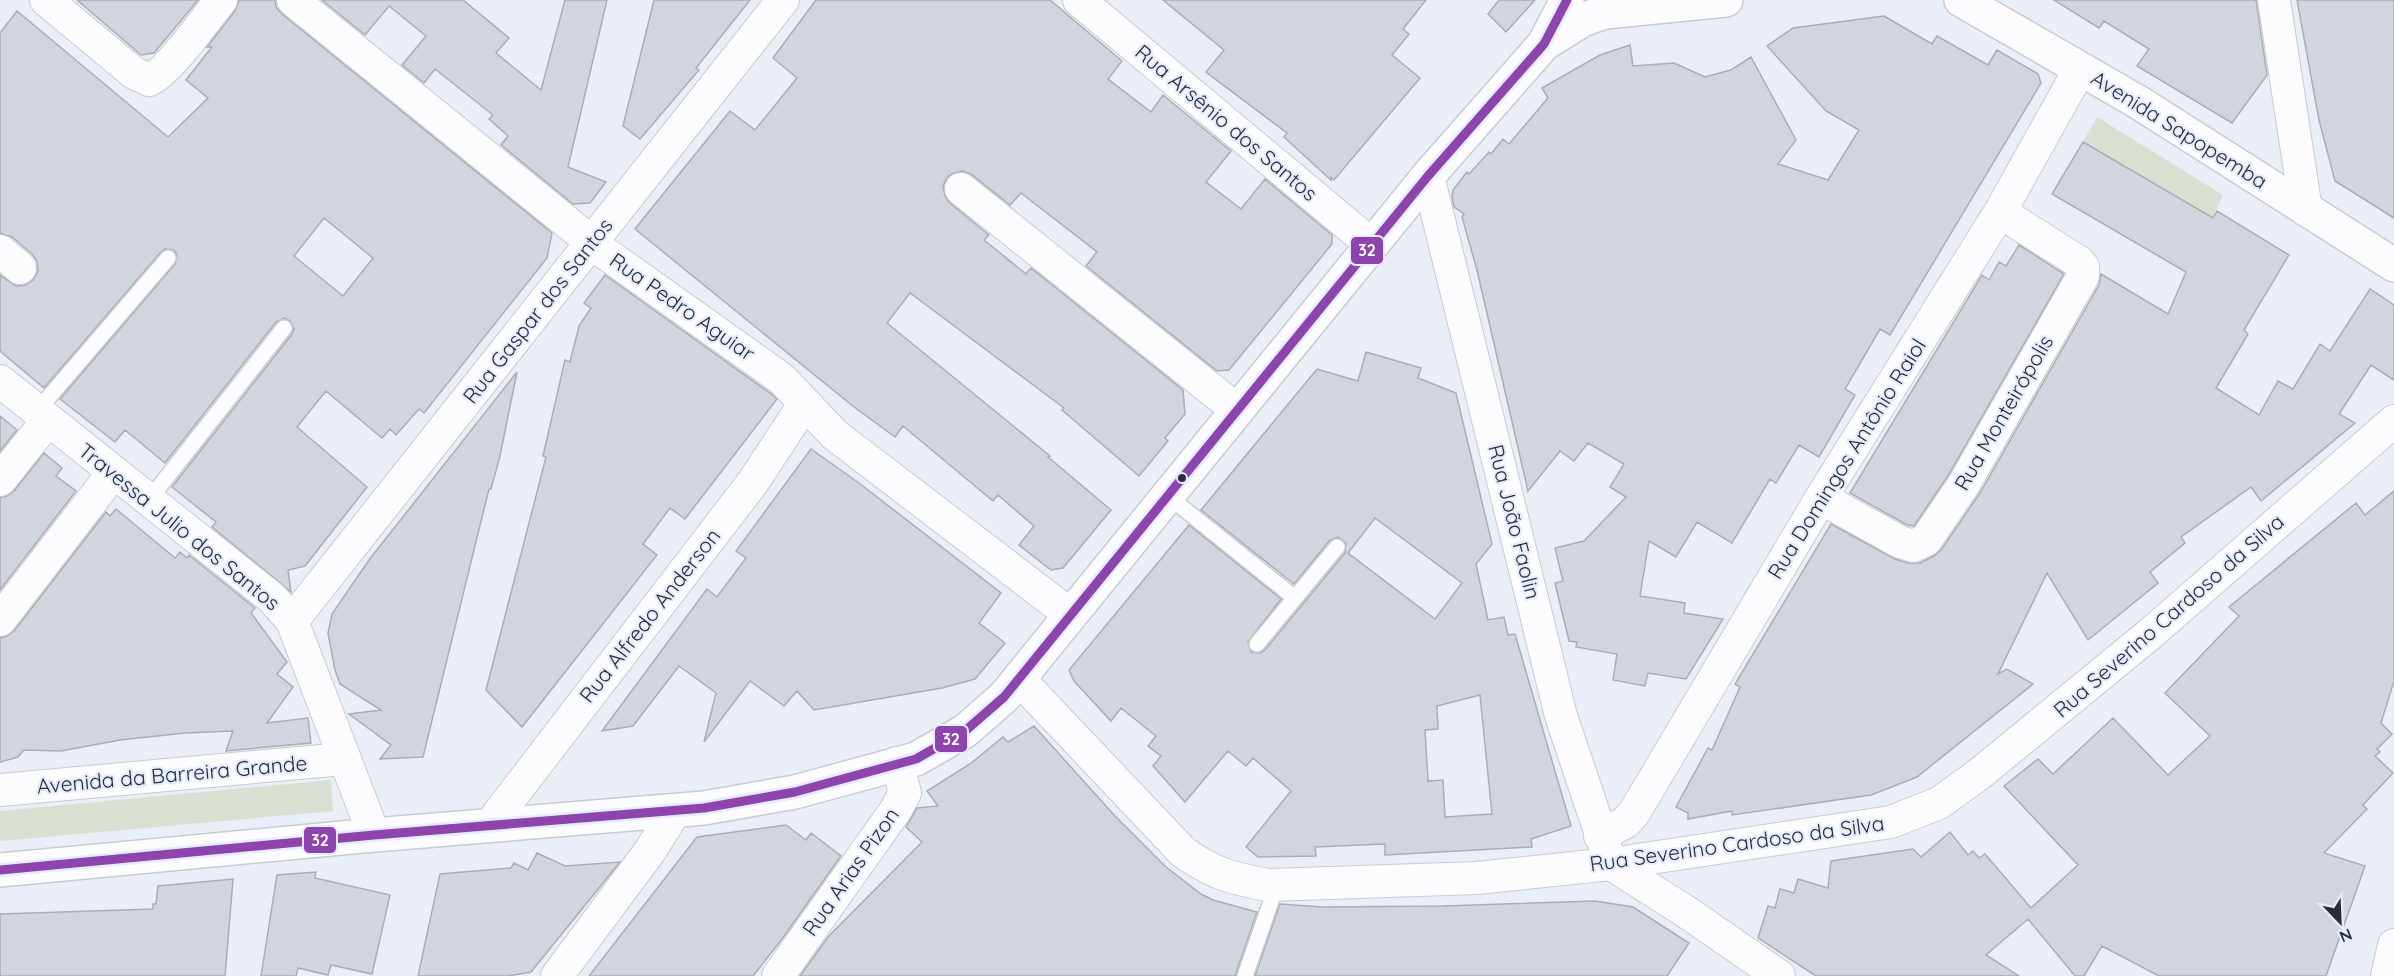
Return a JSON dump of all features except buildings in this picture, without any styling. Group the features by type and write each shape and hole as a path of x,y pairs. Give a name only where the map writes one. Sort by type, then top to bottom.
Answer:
{"main road":[{"path":"0,870 374,835 704,808 795,792 916,759 965,731 1004,697 1428,176 1545,44 1567,0"},
{"path":"1545,44 1588,17 1618,4 1726,0"},
{"name":"Avenida Sapopemba","path":"1961,0 2138,102 2394,265"}],"street":[{"path":"46,0 134,73 147,80 152,80 161,72 221,0"},
{"name":"Rua Pedro Aguiar","path":"293,0 593,242 782,379 835,435 1071,615"},
{"name":"Rua Gaspar dos Santos","path":"292,621 783,0"},
{"name":"Rua Arsênio dos Santos","path":"1079,0 1372,245"},
{"path":"2274,0 2306,210"},
{"name":"Rua Domingos Antônio Raiol","path":"1600,836 1626,822 1634,813 1821,498 2000,212 2080,69"},
{"name":"Rua João Faolin","path":"1428,176 1561,716 1611,864"},
{"path":"961,189 1237,410"},
{"name":"Rua Monteirópolis","path":"1821,498 1900,542 1913,546 1926,540 1964,484 2081,280 2084,271 2079,262 2000,212"},
{"name":"Travessa Julio dos Santos","path":"0,381 272,598 292,621 374,835"},
{"name":"Rua Alfredo Anderson","path":"489,826 753,482 805,403"},
{"path":"0,480 43,416"},
{"name":"Rua Severino Cardoso da Silva","path":"1019,679 1184,852 1207,868 1233,878 1267,885 1477,878 1611,864 1891,822 1939,802 1978,775 2142,641 2394,421"},
{"path":"0,620 113,472"},
{"name":"Avenida da Barreira Grande","path":"0,790 343,759"},
{"name":"Rua Arias Pizon","path":"778,976 898,806 904,792 897,763"},
{"path":"557,976 650,851 675,811"},
{"path":"1611,864 1688,913 1779,976"},
{"path":"2387,976 2394,945"}],"lane":[{"path":"43,416 168,258"},
{"path":"148,501 284,328"},
{"path":"1168,496 1295,598"},
{"path":"1257,644 1336,547"},
{"path":"1245,976 1277,884"}],"shaded area":[{"path":"2097,117 2223,195 2212,219 2083,142"},
{"path":"331,780 333,811 0,841 0,811"}],"transit line":[{"name":"32","path":"0,870 374,835 704,808 795,792 916,759 965,731 1004,697 1428,176 1544,44 1567,0"}]}
